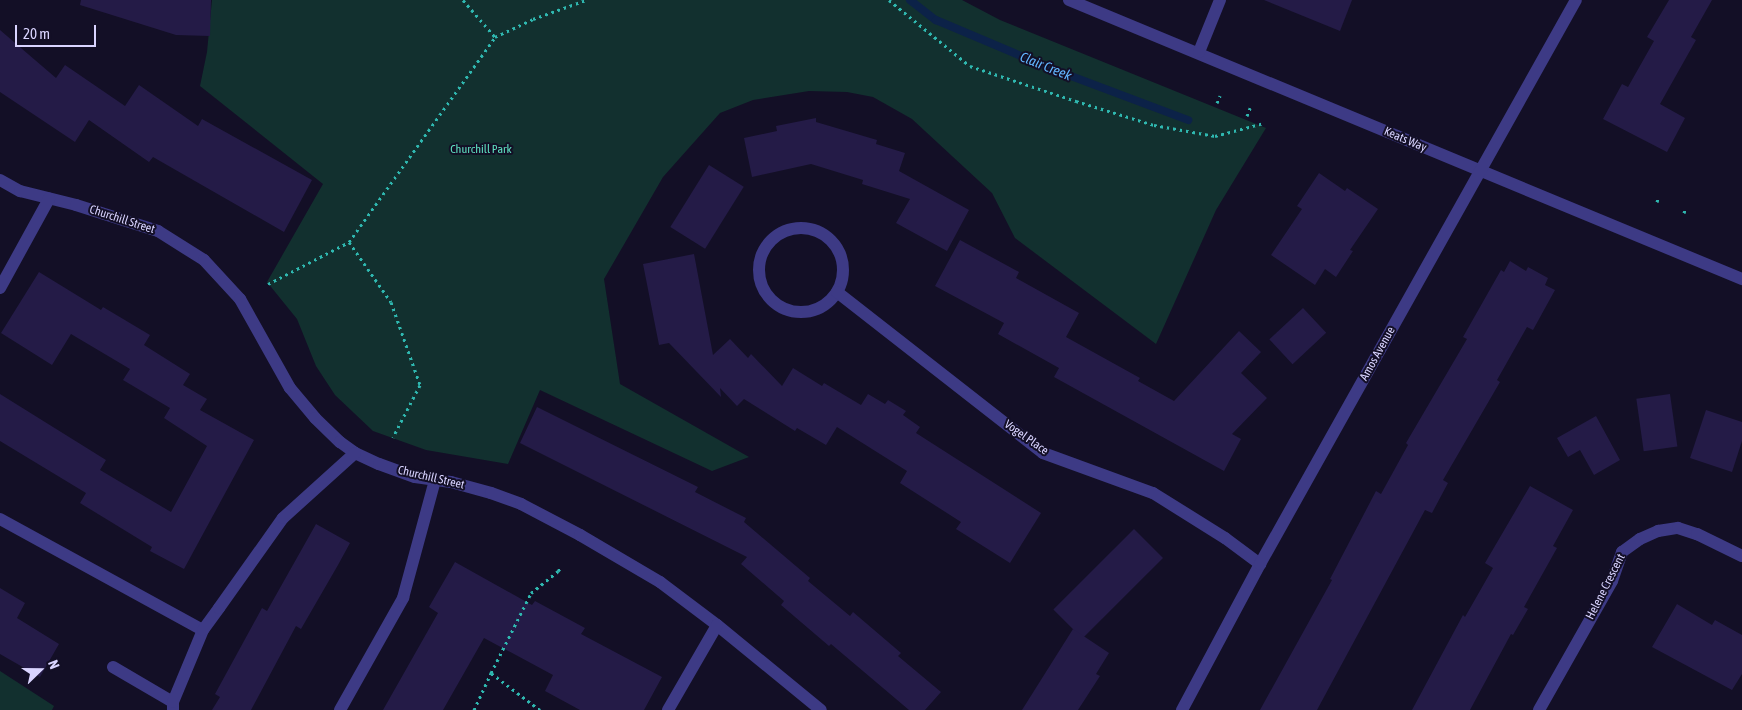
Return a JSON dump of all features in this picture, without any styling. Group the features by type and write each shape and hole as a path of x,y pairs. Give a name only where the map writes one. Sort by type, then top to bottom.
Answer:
{"street":[{"name":"Keats Way","path":"1069,0 1199,52 1481,172 1742,279"},
{"path":"1199,52 1220,0"},
{"name":"Amos Avenue","path":"1182,710 1260,564 1576,0"},
{"name":"Churchill Street","path":"0,180 20,191 158,231 204,260 240,299 290,388 315,418 340,442 356,453 415,477 491,493 521,504 563,526 660,582 717,625 821,710"},
{"path":"0,288 49,199"},
{"path":"792,228 815,230 836,245 840,253 843,268 837,292 820,308 799,312 776,305 762,288 758,269 762,252 774,236 792,228"},
{"name":"Vogel Place","path":"837,292 1043,453 1152,493 1225,538 1260,564"},
{"path":"113,667 173,706 203,630 283,518 356,453"},
{"path":"340,710 403,598 435,480"},
{"path":"0,519 203,630"},
{"name":"Helene Crescent","path":"1539,710 1612,581 1622,552 1640,539 1658,531 1678,528 1696,534 1742,556"},
{"path":"668,710 717,625"}],"path":[{"path":"463,0 495,37"},
{"path":"268,284 348,242 495,37 586,0"},
{"path":"889,0 970,66 1076,101 1154,125 1215,136 1264,123"},
{"path":"1217,103 1220,96"},
{"path":"1247,116 1250,108"},
{"path":"1657,202 1659,196"},
{"path":"1684,213 1686,207"},
{"path":"348,242 391,302 420,385 393,438"},
{"path":"474,710 531,593 562,566"},
{"path":"491,674 540,710"}],"green space":[{"name":"Churchill Park","path":"212,0 962,0 1000,20 1266,128 1216,210 1156,344 1015,238 992,193 912,119 873,97 847,92 809,91 753,100 720,113 663,177 604,279 620,384 749,457 712,471 540,390 508,464 426,450 373,431 335,395 316,366 297,319 267,282 323,184 200,86 207,52"},
{"path":"0,671 54,706 52,710 0,710"}],"building":[{"path":"81,0 211,0 210,36 176,35 80,5"},
{"path":"1264,0 1352,0 1340,31"},
{"path":"1669,0 1712,0 1691,37 1696,40 1660,104 1685,118 1667,152 1603,119 1622,84 1628,87 1654,41 1647,37"},
{"path":"0,30 56,78 65,65 125,106 139,85 198,126 202,119 312,180 284,232 153,157 149,162 89,120 75,142 0,92"},
{"path":"816,118 816,122 877,140 876,144 905,153 899,171 969,210 947,251 896,223 910,199 862,184 863,180 811,164 752,177 744,138 777,131 776,126"},
{"path":"709,165 744,187 705,249 670,227"},
{"path":"1319,173 1345,191 1347,188 1378,209 1350,250 1353,251 1336,277 1325,269 1315,285 1271,255 1302,209 1297,206"},
{"path":"960,240 1019,272 1016,278 1079,313 1066,337 1140,378 1138,381 1174,401 1239,331 1261,352 1241,373 1267,398 1232,434 1241,439 1224,471 1054,377 1059,368 998,334 1004,323 935,286"},
{"path":"694,254 713,355 730,339 748,358 751,354 782,386 793,368 822,386 824,383 861,405 868,394 885,404 888,400 906,411 903,415 920,427 916,433 1041,513 1010,563 956,529 961,522 900,483 907,471 837,427 826,445 797,428 795,431 744,399 737,406 720,388 721,397 669,343 659,345 643,264"},
{"path":"1510,261 1526,271 1528,267 1548,278 1545,285 1555,290 1533,330 1527,327 1497,380 1500,382 1443,480 1448,483 1432,513 1425,510 1317,710 1260,710 1332,580 1330,579 1376,491 1381,494 1408,445 1406,443 1467,339 1463,337 1501,270 1504,272"},
{"path":"39,272 101,310 103,307 150,335 144,345 190,374 183,385 207,399 200,410 254,440 184,569 150,551 152,547 80,503 86,493 0,441 0,394 106,460 100,470 171,512 207,446 164,418 170,408 123,380 130,369 71,334 52,365 1,333"},
{"path":"1303,308 1326,333 1293,364 1269,339"},
{"path":"1670,394 1677,446 1644,451 1636,399"},
{"path":"537,407 698,487 695,492 746,518 744,522 810,578 808,581 850,616 853,612 901,653 898,656 941,692 925,710 909,710 831,644 829,646 781,605 784,601 741,564 747,557 520,443"},
{"path":"1706,410 1742,422 1742,441 1732,472 1690,458"},
{"path":"1596,416 1620,460 1594,475 1580,450 1568,457 1557,438"},
{"path":"1530,486 1573,510 1553,546 1557,548 1524,607 1528,609 1513,635 1511,634 1470,710 1412,710 1463,615 1465,617 1493,568 1485,563"},
{"path":"316,524 350,543 338,565 301,629 296,626 251,710 212,710 220,697 215,694 262,608 267,611"},
{"path":"1134,529 1163,558 1082,639 1053,610"},
{"path":"455,562 532,605 535,601 585,628 581,634 662,677 644,710 580,710 545,691 553,675 484,638 443,710 383,710 438,613 429,607"},
{"path":"0,588 25,603 17,618 59,644 40,677 0,654"},
{"path":"1677,604 1712,625 1715,620 1742,635 1742,674 1732,690 1652,647"},
{"path":"1073,629 1109,653 1096,674 1100,676 1078,710 1022,710"}],"waterway":[{"name":"Clair Creek","path":"910,0 936,20 1047,67 1188,120"}]}
